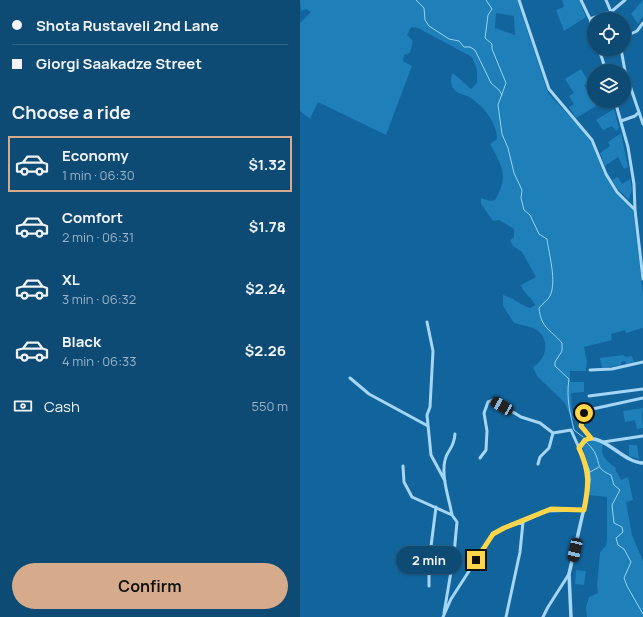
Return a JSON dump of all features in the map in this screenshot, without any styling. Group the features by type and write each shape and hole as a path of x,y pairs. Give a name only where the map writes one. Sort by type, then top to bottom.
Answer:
{"street":[{"path":"519,0 549,89 592,140 606,174 617,192 635,210"},
{"path":"581,0 587,13"},
{"path":"606,0 612,11 625,0"},
{"path":"631,34 637,31 643,23"},
{"path":"622,56 625,71 643,124"},
{"path":"618,108 628,147 634,184 635,210 642,255 643,278"},
{"path":"621,121 638,113"},
{"path":"427,322 433,351 430,407 427,415 431,455 445,481"},
{"path":"590,370 612,369 643,362"},
{"path":"350,378 369,394 428,426"},
{"path":"589,396 643,389"},
{"path":"643,398 588,410 583,415 581,426 591,438 603,442 625,458 643,463"},
{"path":"480,458 486,450 487,431 484,413 488,402 493,400 521,417 540,423 554,433 571,430 588,470 587,495 569,574 571,617"},
{"path":"538,464 540,457 549,448 554,433"},
{"path":"443,617 457,522 452,515 445,481 444,461 446,455 452,448 455,434"},
{"path":"603,442 643,436"},
{"path":"579,448 585,440 591,438"},
{"path":"402,466 404,482 412,497 452,515"},
{"path":"429,586 436,507"},
{"path":"443,617 451,599 493,534 551,509 584,510"},
{"path":"506,617 520,552 523,522"},
{"path":"543,617 569,574"}],"shaded area":[{"path":"300,0 517,0 548,93 583,131 592,144 603,172 615,192 633,211 643,294 643,328 626,333 625,330 611,334 612,340 584,347 587,362 586,371 570,371 570,382 584,382 584,392 571,393 572,409 576,421 571,418 565,403 537,376 533,367 538,363 544,354 545,343 540,333 530,327 514,323 503,306 503,295 530,308 535,305 521,285 536,277 522,252 513,246 510,240 514,237 514,229 499,220 493,221 481,204 481,198 490,201 495,200 503,178 501,165 490,144 497,139 495,127 492,121 474,100 457,92 451,84 453,73 471,89 477,83 477,70 472,57 418,28 411,27 407,35 413,41 410,53 404,55 403,61 412,66 386,135 318,102 310,119 300,111 300,23 311,12 306,9 301,11","holes":["496,13 514,16 515,35 495,28"]},
{"path":"562,0 579,0 586,17 564,31 556,10 564,7"},
{"path":"643,0 643,16 638,24 631,14"},
{"path":"581,69 587,79 587,83 584,85 587,90 587,108 593,108 576,118 569,107 574,104 569,96 574,93 565,79"},
{"path":"614,109 619,128 616,131 612,126 603,130 596,120"},
{"path":"621,133 628,167 624,169 618,157 605,166 600,153 610,146 608,142"},
{"path":"618,177 622,184 630,179 632,189 629,200 617,188 612,180"},
{"path":"623,355 626,357 632,356 634,362 626,364 625,361 621,362 621,365 602,368 600,358"},
{"path":"643,408 643,428 637,429 635,420 625,422 623,411"},
{"path":"592,439 603,444 603,455 616,468 615,469 621,480 628,477 633,500 626,502 632,535 643,561 643,617 587,617 586,607 589,597 598,593 597,586 600,552 606,546 607,539 607,497 588,495 589,470 582,445 583,442"},
{"path":"629,445 637,445 639,459 629,456"},
{"path":"576,570 586,571 584,585 575,584"}],"waterway":[{"path":"416,0 424,8 425,20 429,26 449,39 459,41 464,47 470,47 475,50 491,83 502,95"},
{"path":"486,0 492,9 488,15 485,38 492,44 492,49 506,83 498,105 502,134 508,148 514,173 522,190 521,198 524,210 530,215 539,234 547,239 551,260 553,276 552,290 549,298 539,308 540,315 547,328 562,343 562,351 555,362 555,366 569,379 568,399 574,430 583,437"},
{"path":"586,442 595,453 601,469 611,475 614,485 620,490 612,505 614,523 622,527 623,532 616,538 618,545 624,549 631,562 624,578 643,614"},
{"path":"590,472 599,467"}],"route":[{"path":"476,560 493,534 504,528 523,522 551,509 584,510 589,480 588,470 579,448 582,442 591,438 581,426 584,413"}]}
